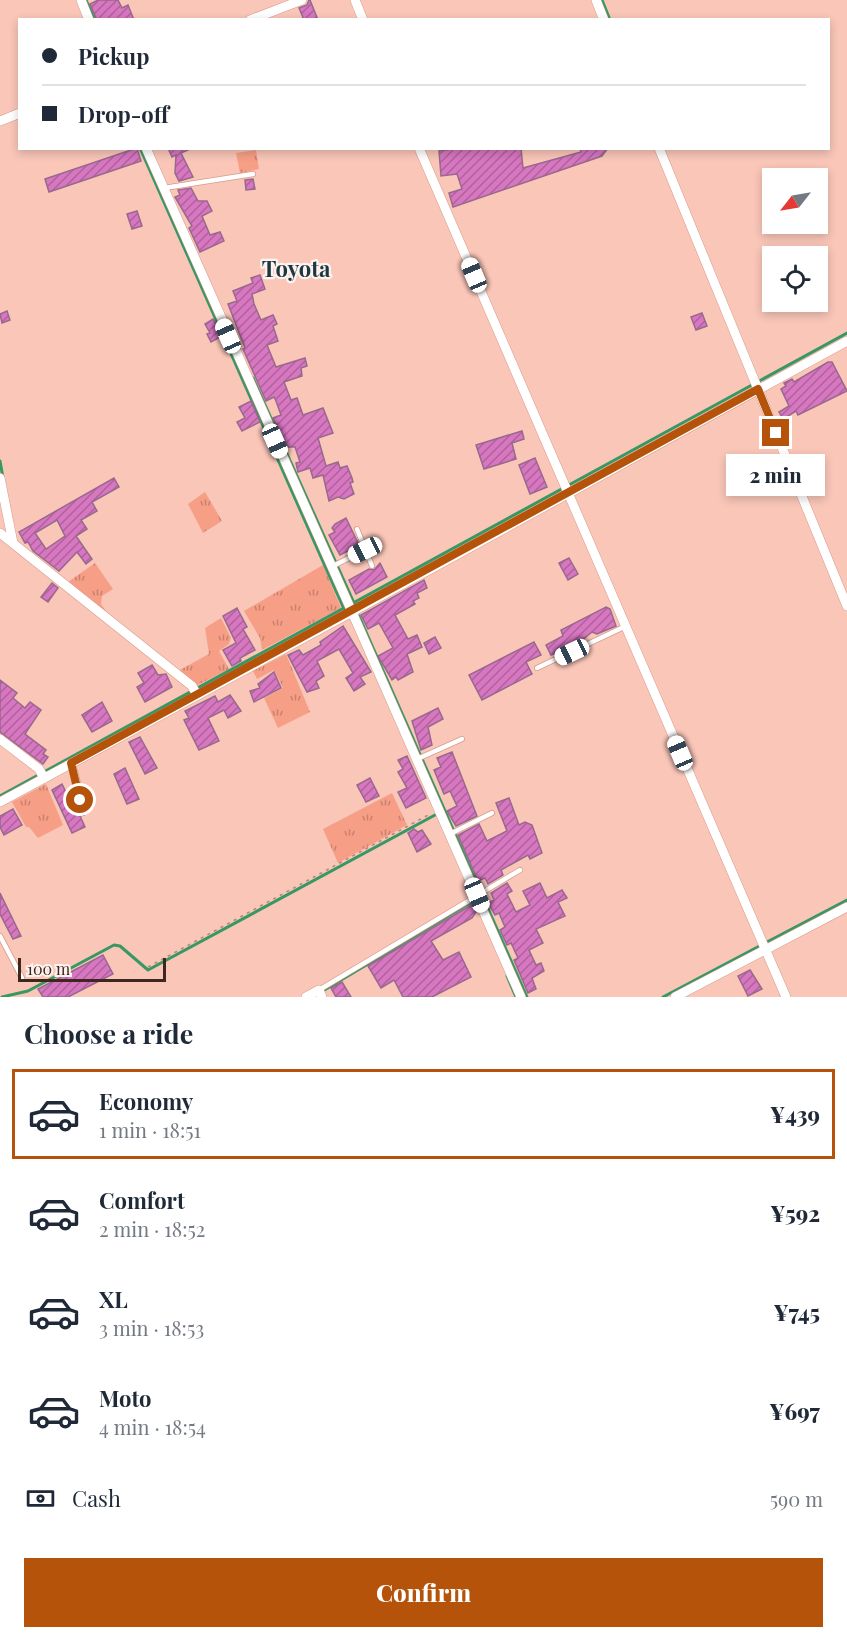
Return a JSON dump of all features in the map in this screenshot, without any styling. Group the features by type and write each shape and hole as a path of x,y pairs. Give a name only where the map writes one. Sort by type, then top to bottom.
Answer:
{"street":[{"path":"81,0 88,18"},
{"path":"255,18 302,0"},
{"path":"355,0 362,18"},
{"path":"596,0 603,18"},
{"path":"0,121 18,114"},
{"path":"147,150 335,565 350,608 420,758 439,810 453,833 480,894 521,997"},
{"path":"420,150 786,997"},
{"path":"660,150 847,606"},
{"path":"0,802 42,775 73,766 196,692 756,386 847,341"},
{"path":"0,478 13,543"},
{"path":"0,533 196,692"},
{"path":"0,739 42,775"},
{"path":"675,997 764,946 847,907"},
{"path":"306,997 320,993"}],"lane":[{"path":"166,188 253,174"},
{"path":"357,528 372,566"},
{"path":"335,565 365,550"},
{"path":"537,668 626,626"},
{"path":"420,758 462,739"},
{"path":"73,766 78,793 85,810"},
{"path":"453,833 492,813"},
{"path":"320,993 520,870"},
{"path":"0,936 22,978"}],"path":[{"path":"148,967 439,810"}],"green space":[{"path":"256,150 259,169 240,173 236,153"},
{"path":"205,492 222,521 203,533 188,504"},
{"path":"95,563 113,589 102,596 101,604 108,614 68,582"},
{"path":"323,565 341,608 262,650 260,638 244,611"},
{"path":"221,618 231,638 229,644 219,651 229,669 196,686 178,671 209,654 205,628"},
{"path":"286,654 310,712 278,728 264,698 283,688 274,670 257,679 253,671"},
{"path":"46,784 63,825 38,838 29,827 26,827 12,802"},
{"path":"392,793 407,825 338,863 323,829"}],"building":[{"path":"98,0 118,0 122,8 128,5 133,18 96,18 90,4"},
{"path":"310,0 317,18 303,18 299,8 307,5"},
{"path":"131,150 138,150 141,161 49,192 45,179"},
{"path":"169,150 188,150 181,153 193,177 179,181 175,173 176,155 172,157"},
{"path":"521,150 523,168 581,152 580,150 606,150 602,156 453,207 449,193 462,189 457,174 441,176 439,151"},
{"path":"253,179 255,189 246,190 245,180"},
{"path":"191,188 198,201 207,201 212,211 202,216 210,235 220,232 224,241 200,252 189,228 192,226 175,197 180,195 178,190"},
{"path":"137,211 142,226 132,229 127,214"},
{"path":"260,275 265,289 252,294 254,304 261,320 273,315 277,324 273,326 278,341 267,345 276,367 305,358 307,366 301,368 302,376 284,382 291,400 297,398 303,415 323,408 333,433 318,438 326,466 338,462 340,468 347,466 353,482 350,483 354,494 344,499 338,497 329,501 323,475 313,478 310,468 298,472 296,463 300,462 295,447 288,447 273,418 281,415 276,401 274,397 266,401 243,349 245,348 228,304 237,301 233,291 253,283 251,278"},
{"path":"7,311 10,320 2,323 0,314"},
{"path":"702,313 707,326 696,330 691,317"},
{"path":"213,319 222,336 211,342 207,334 210,333 205,324"},
{"path":"828,362 832,362 847,391 798,415 796,411 783,419 779,412 789,406 781,389 786,386 784,383 792,379 794,382"},
{"path":"251,401 260,422 242,431 237,422 245,418 239,407"},
{"path":"522,431 524,439 512,443 516,459 484,469 476,445"},
{"path":"535,458 547,487 530,494 519,465"},
{"path":"114,478 119,487 92,502 97,511 81,520 87,529 76,536 92,559 86,564 77,552 59,571 33,551 19,532","holes":["57,520 65,536 46,549 35,533"]},
{"path":"346,518 359,545 340,555 329,535 335,532 332,528 335,524"},
{"path":"569,558 578,574 568,580 559,563"},
{"path":"380,563 387,577 356,594 349,580 369,569 374,570"},
{"path":"424,580 427,588 417,593 419,598 413,601 415,604 395,615 408,639 417,635 422,647 407,654 413,672 398,680 396,677 392,680 378,656 393,648 379,623 368,629 361,615"},
{"path":"52,583 58,588 48,602 41,597"},
{"path":"606,607 610,609 616,626 597,634 592,632 576,645 551,655 546,645 563,636 561,630"},
{"path":"237,608 247,627 243,629 255,650 240,658 241,661 232,666 223,650 236,643 223,616"},
{"path":"343,626 371,672 360,677 365,684 354,691 346,678 353,673 339,649 317,661 324,676 316,681 319,688 307,692 288,655 299,650 303,655 321,645 320,642"},
{"path":"435,637 441,648 429,654 424,643"},
{"path":"534,642 541,655 526,662 532,674 482,700 469,675"},
{"path":"152,665 158,675 166,674 172,687 145,702 137,687 144,683 138,673"},
{"path":"274,672 281,688 254,702 250,691 260,688 258,684"},
{"path":"0,680 17,693 13,698 25,708 30,702 41,710 25,734 46,750 43,754 48,757 43,764 0,732"},
{"path":"230,695 241,711 228,718 224,710 208,718 219,741 199,750 184,720 189,718 185,711 215,696 218,702"},
{"path":"102,702 112,721 92,732 82,715"},
{"path":"438,708 443,719 428,727 432,745 421,750 412,721"},
{"path":"140,737 157,768 145,774 129,742"},
{"path":"452,752 477,816 456,826 447,811 457,806 450,791 444,794 434,770 441,767 437,758"},
{"path":"407,756 426,798 406,808 398,792 407,788 398,772 403,769 398,760"},
{"path":"125,768 139,799 127,804 114,774"},
{"path":"370,778 379,796 366,802 357,785"},
{"path":"62,784 67,794 75,790 78,806 84,815 80,816 85,827 72,833 52,790"},
{"path":"509,798 519,825 525,822 532,825 542,853 530,859 528,855 501,870 503,875 488,884 485,878 478,881 458,835 479,824 487,841 507,831 496,803"},
{"path":"13,809 22,825 4,835 0,827 0,816"},
{"path":"414,829 418,832 422,830 431,844 417,852 408,833"},
{"path":"507,883 512,891 507,894 516,912 530,905 523,891 540,883 547,898 562,890 567,898 558,902 565,916 536,929 543,943 529,950 536,965 541,963 544,971 532,978 536,989 528,993 514,960 518,958 511,943 507,945 500,930 505,927 499,913 495,915 488,903 494,900 491,893"},
{"path":"0,893 21,936 13,939 0,914"},
{"path":"473,904 476,912 472,918 431,941 443,960 459,952 471,977 432,997 403,997 394,980 381,988 368,966"},
{"path":"103,955 113,974 68,997 43,997 38,989"},
{"path":"750,970 762,989 748,996 738,976"},
{"path":"342,982 351,997 336,997 331,988"}],"waterway":[{"path":"86,0 94,18"},
{"path":"602,0 609,18"},
{"path":"141,150 344,609"},
{"path":"0,796 847,333"},
{"path":"253,378 354,603"},
{"path":"0,461 3,478"},
{"path":"359,616 527,997"},
{"path":"2,997 28,991 114,945 120,946 148,970 435,815"},
{"path":"663,997 847,900"},
{"path":"321,992 472,902 476,904"},
{"path":"507,976 516,997"}],"district":[{"name":"Toyota","path":"296,269"}],"route":[{"path":"80,800 78,783 71,763 569,494 758,389 776,433"}]}
